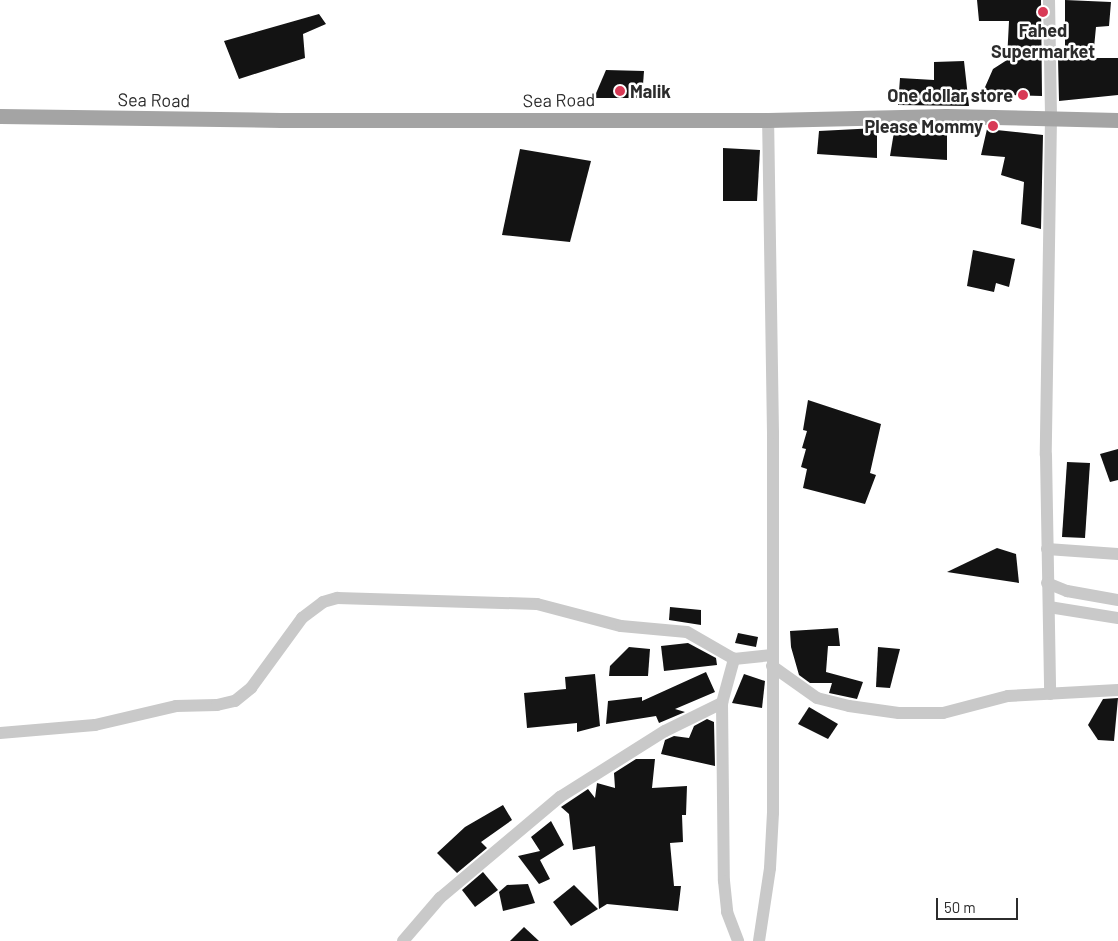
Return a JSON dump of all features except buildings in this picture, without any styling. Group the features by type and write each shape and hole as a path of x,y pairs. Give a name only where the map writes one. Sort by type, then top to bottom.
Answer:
{"main road":[{"name":"Sea Road","path":"0,116 768,120 1051,118 1118,120"}],"street":[{"path":"1050,0 1051,118 1047,549 1050,694"},
{"path":"759,941 773,841 773,387 768,120"},
{"path":"1047,549 1118,554"},
{"path":"1047,583 1067,591 1118,600"},
{"path":"0,733 96,725 167,707 217,706 235,701 251,688 302,618 323,602 337,598 536,604 621,626 687,632 734,659 772,661 817,698 849,706 899,713 943,713 984,700 1118,690"},
{"path":"1049,607 1118,618"},
{"path":"734,659 722,703 724,881 727,912 738,941"},
{"path":"403,941 440,898 560,797 672,727 722,703"}],"place":[{"name":"Fahed Supermarket","path":"1043,12"},
{"name":"Malik","path":"620,91"},
{"name":"One dollar store","path":"1023,95"},
{"name":"Please Mommy","path":"993,126"}]}
